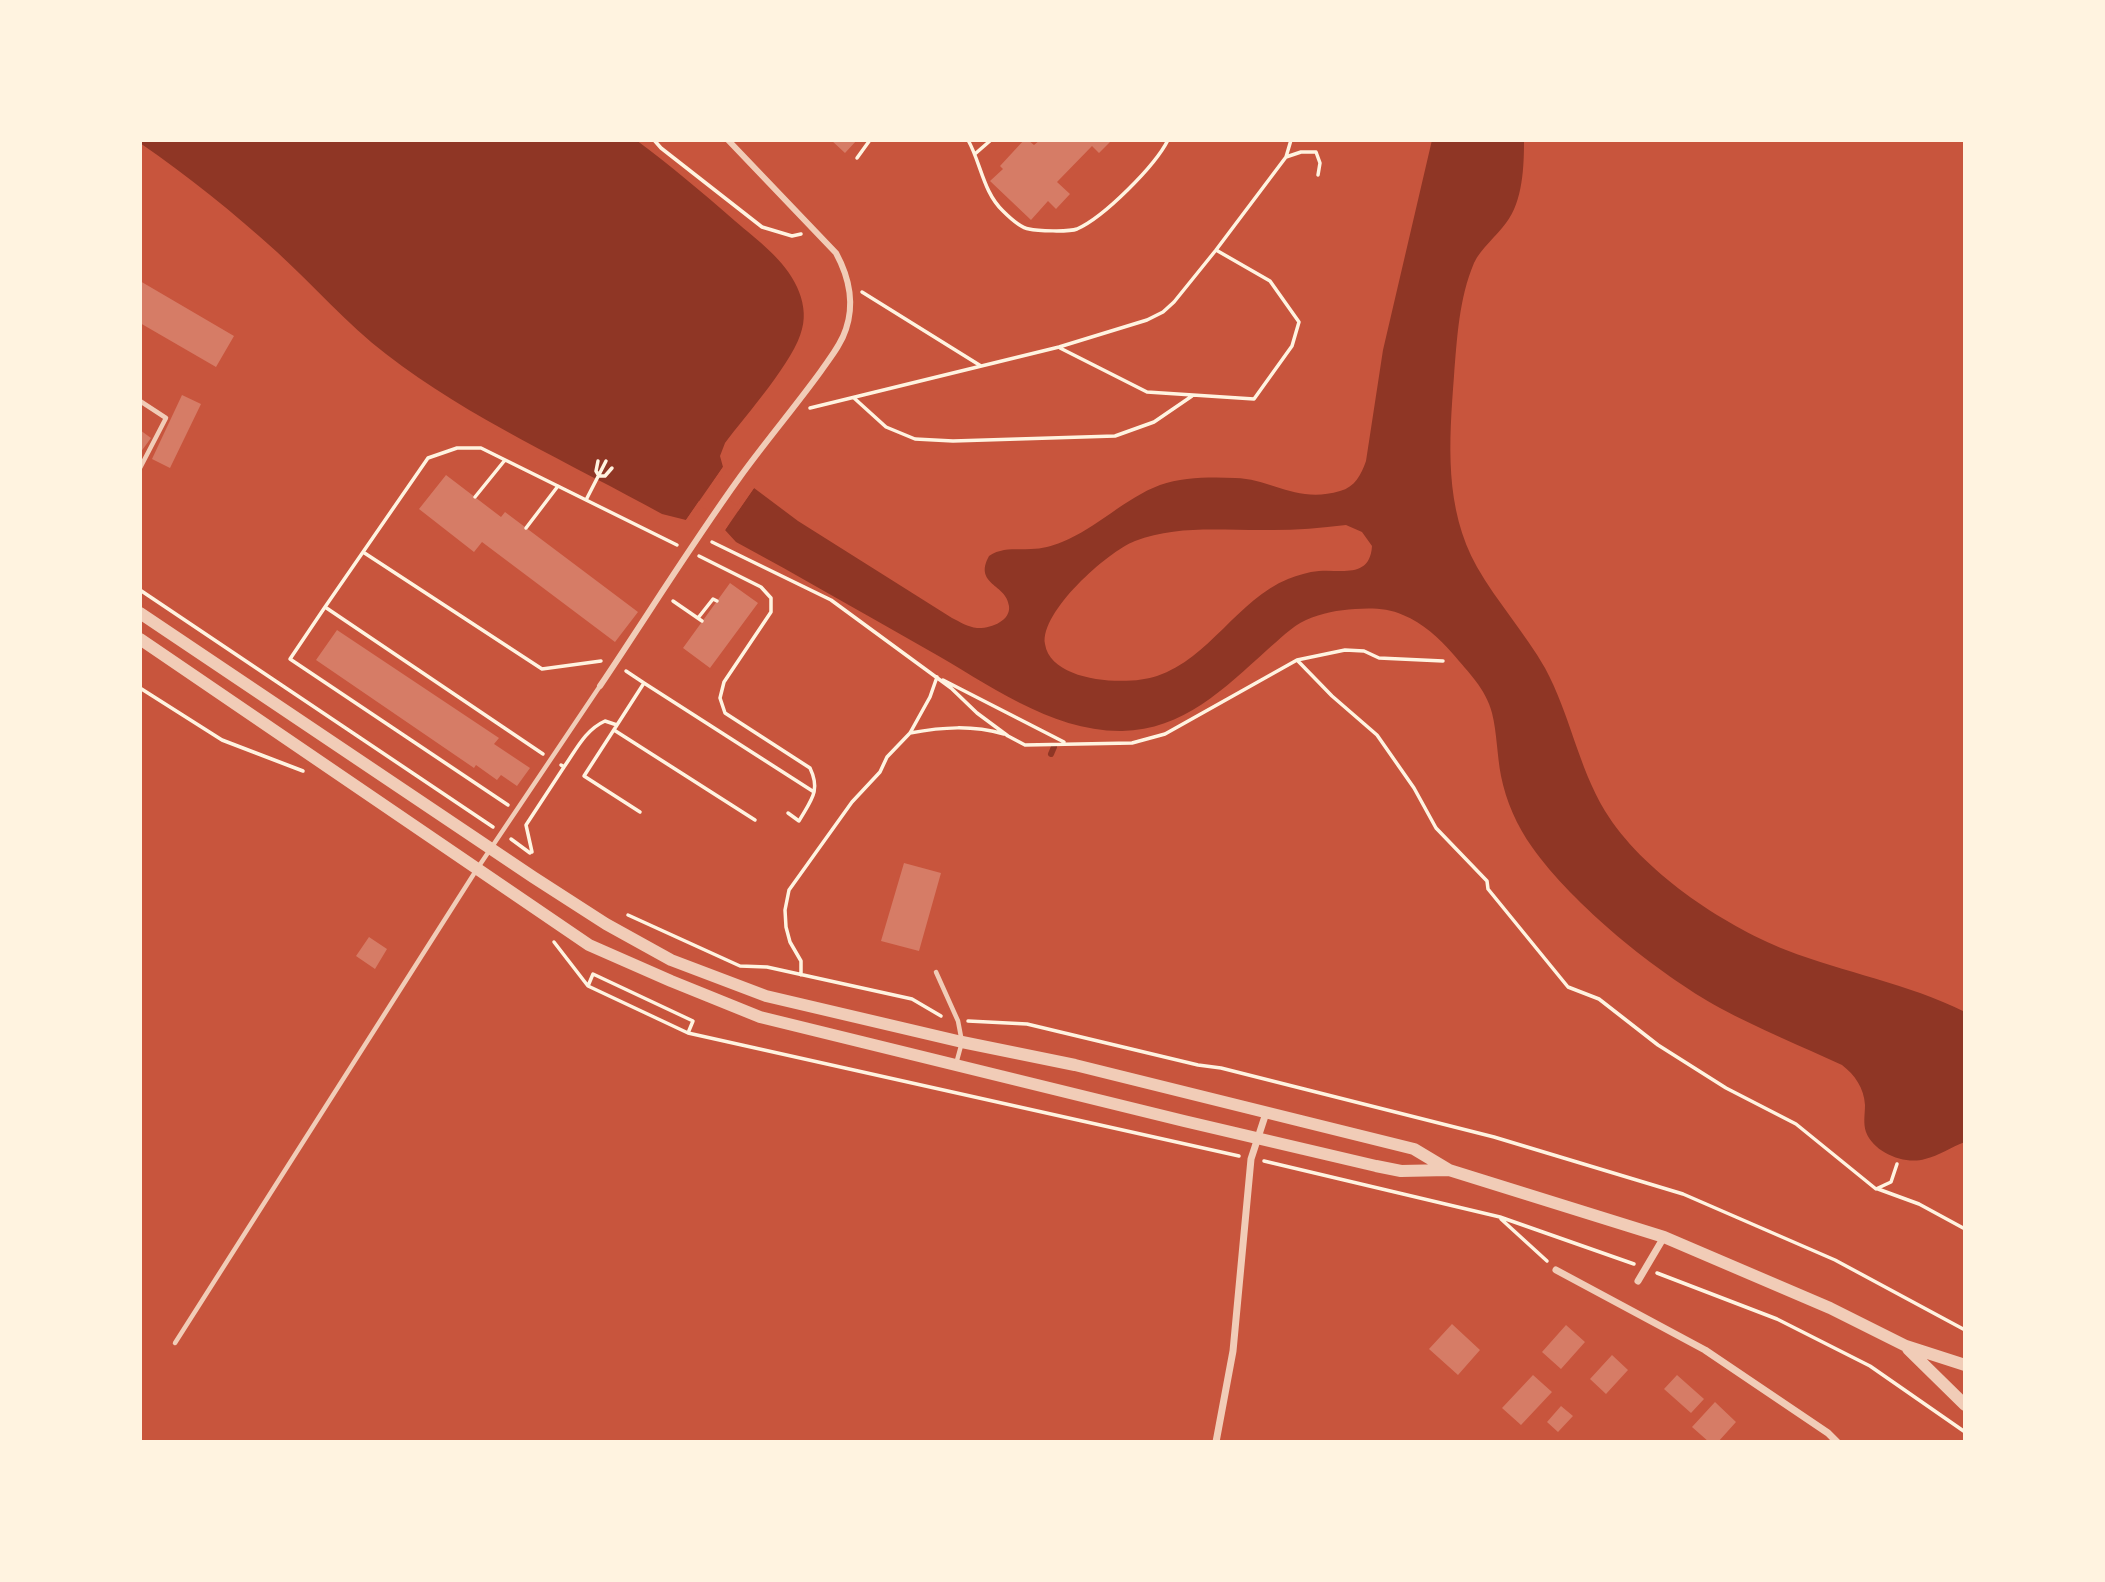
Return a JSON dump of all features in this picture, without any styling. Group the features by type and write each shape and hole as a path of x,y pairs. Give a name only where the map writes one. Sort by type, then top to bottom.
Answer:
{"street":[{"path":"600,686 739,478 793,411 839,344 846,329 851,306 849,284 836,253 728,140"},
{"path":"140,613 606,924 671,960 766,996 962,1042 1075,1065 1414,1149 1449,1170 1664,1237 1830,1308 1906,1346 1965,1365"},
{"path":"140,639 589,945 760,1017 1258,1139 1401,1171 1449,1170"},
{"path":"1216,1442 1233,1350 1251,1158 1266,1113"},
{"path":"1638,1281 1664,1237"},
{"path":"1556,1270 1705,1350 1828,1433 1837,1442"},
{"path":"1906,1346 1965,1405"}],"lane":[{"path":"140,401 166,418 140,468"},
{"path":"175,1343 477,869 600,686"},
{"path":"936,972 957,1021 962,1042 956,1065"}],"path":[{"path":"654,140 762,227 792,236 816,230"},
{"path":"857,158 870,140"},
{"path":"968,140 976,153 983,181 1001,209 1027,229 1075,230 1130,188 1168,140"},
{"path":"976,153 991,140"},
{"path":"793,411 1059,347 1147,320 1163,312 1216,250 1286,156 1291,140"},
{"path":"1286,156 1316,152 1320,163 1318,175"},
{"path":"1059,347 1147,392 1254,399 1293,346 1299,322 1270,281 1216,250"},
{"path":"849,284 982,367"},
{"path":"854,398 886,427 915,439 953,441 1115,436 1154,422 1194,395"},
{"path":"509,806 290,659 428,458 457,448 481,448 761,587 771,598 771,612 724,682 720,698 725,713 810,768 816,782 814,792 799,821 788,813"},
{"path":"475,497 505,460"},
{"path":"598,461 596,471 599,476"},
{"path":"586,500 606,461"},
{"path":"599,476 605,476 612,468"},
{"path":"526,528 558,486"},
{"path":"702,534 831,600 936,676 977,713 1025,745 1132,743 1165,734 1297,660 1345,650 1364,651 1379,658 1443,661"},
{"path":"363,552 542,669 609,660 814,792"},
{"path":"140,590 533,854 526,825 586,734 605,721 617,725"},
{"path":"662,593 700,620 713,599 717,601"},
{"path":"325,607 564,767"},
{"path":"1297,660 1377,734 1414,788 1436,828 1487,881 1488,889 1568,987 1599,999 1658,1045 1726,1088 1796,1124 1876,1189 1919,1204 1965,1229"},
{"path":"801,975 801,961 790,942 786,927 789,890 852,802 880,772 887,757 910,733 930,697 936,676"},
{"path":"936,676 1068,744"},
{"path":"640,811 584,776 644,683"},
{"path":"140,688 222,740 306,772"},
{"path":"910,733 944,727 984,728 1008,736"},
{"path":"614,730 755,820"},
{"path":"621,912 740,966 767,967 912,999 944,1017 957,1021 1027,1024 1198,1065 1221,1068 1494,1137 1683,1194 1835,1260 1965,1330"},
{"path":"587,986 593,974 693,1021 688,1033"},
{"path":"1178,1143 1500,1217 1570,1240 1777,1319 1870,1366 1965,1432"},
{"path":"1876,1189 1891,1182 1897,1164"},
{"path":"1500,1217 1556,1270"}],"shaded area":[{"path":"140,140 636,140 770,251 792,277 802,302 803,324 798,342 757,403 725,443 720,456 723,467 709,488 738,511 754,488 798,521 952,618 977,628 999,623 1009,611 1007,599 985,573 989,556 1004,550 1039,548 1062,542 1135,497 1160,485 1188,479 1235,478 1311,495 1340,491 1354,483 1366,461 1383,350 1432,140 1524,140 1523,172 1516,204 1506,223 1474,263 1465,290 1460,319 1450,450 1454,498 1466,545 1485,580 1545,668 1588,776 1605,811 1621,833 1661,874 1710,910 1761,939 1808,958 1921,993 1965,1012 1965,1142 1925,1159 1908,1160 1891,1156 1876,1146 1866,1132 1861,1088 1842,1065 1720,1008 1644,957 1593,914 1549,869 1517,822 1501,776 1492,713 1481,689 1442,642 1410,618 1379,609 1349,609 1306,620 1295,626 1202,704 1184,715 1144,729 1096,729 1045,715 736,542 725,530 730,522 699,501 686,520 662,514 452,399 386,354 244,223 140,143","holes":["1346,525 1362,532 1372,546 1366,564 1353,570 1307,573 1270,588 1253,600 1193,656 1176,668 1157,676 1111,681 1076,674 1061,667 1050,657 1045,644 1046,631 1064,600 1108,557 1135,541 1185,530 1291,530"]}],"pier":[{"path":"723,467 726,469 713,487 737,506 751,486 754,488 723,533 721,529 725,523 701,506 689,522 686,520"}],"building":[{"path":"831,140 857,140 845,153"},
{"path":"1024,140 1034,145 1040,140 1112,140 1099,153 1092,146 1057,182 1070,194 1056,209 1048,201 1031,220 990,181 1003,169 1000,166"},
{"path":"140,281 234,336 216,367 140,323"},
{"path":"182,395 201,404 170,468 152,459"},
{"path":"140,430 151,438 140,453"},
{"path":"446,475 501,517 505,512 638,612 615,642 482,542 474,552 419,509"},
{"path":"730,583 758,603 710,668 683,648"},
{"path":"337,630 499,738 494,744 530,768 517,786 501,775 497,780 476,765 474,768 316,660"},
{"path":"904,863 941,873 919,951 881,941"},
{"path":"369,937 387,949 375,969 356,956"},
{"path":"1452,1324 1480,1350 1458,1375 1429,1349"},
{"path":"1566,1325 1585,1342 1561,1369 1542,1352"},
{"path":"1612,1355 1628,1370 1606,1394 1590,1379"},
{"path":"1533,1375 1552,1392 1521,1425 1502,1408"},
{"path":"1677,1375 1704,1399 1691,1413 1664,1389"},
{"path":"1715,1402 1736,1422 1718,1442 1709,1442 1692,1427"},
{"path":"1561,1406 1573,1416 1558,1432 1547,1422"}],"waterway":[{"path":"1051,754 1054,747"}]}
